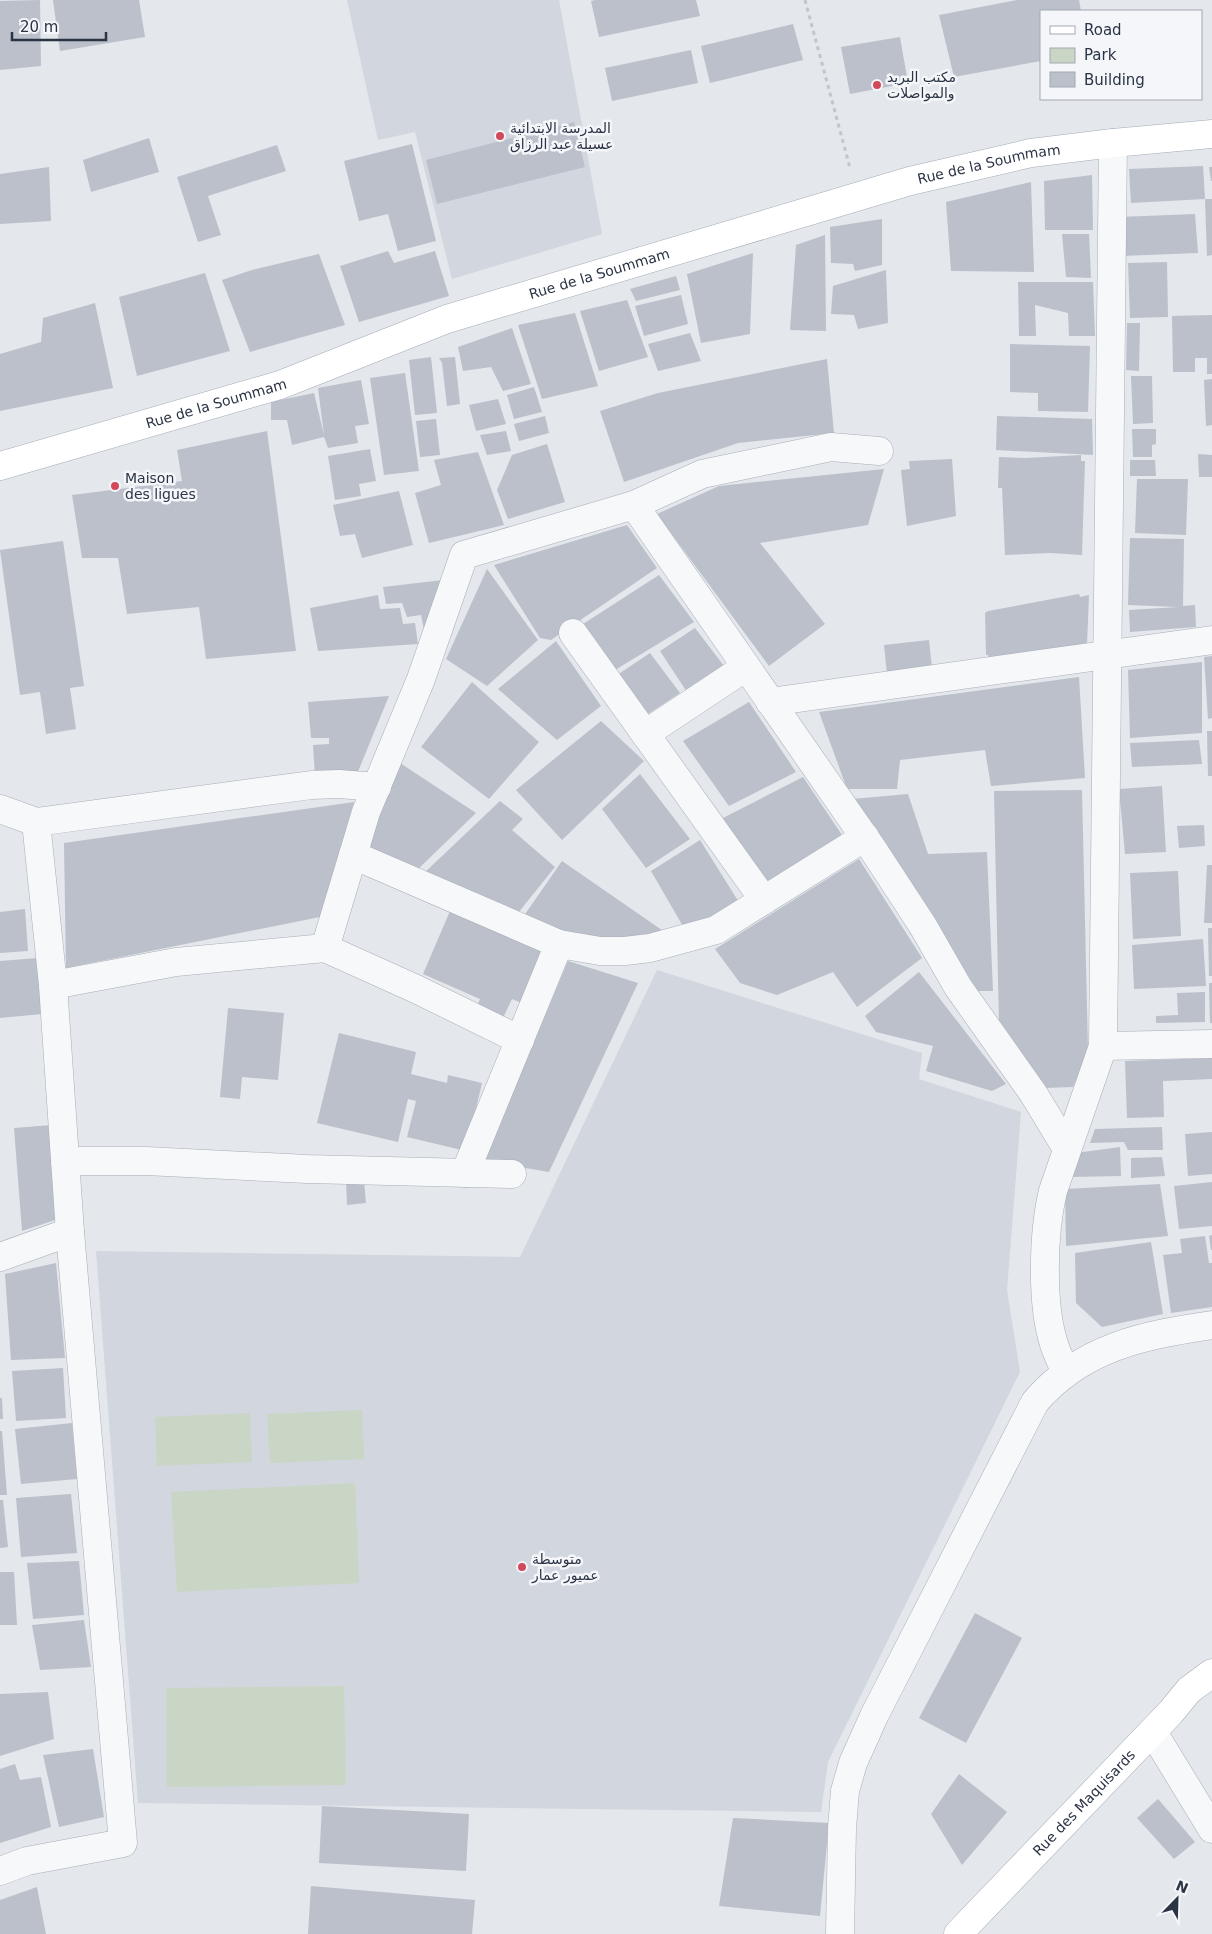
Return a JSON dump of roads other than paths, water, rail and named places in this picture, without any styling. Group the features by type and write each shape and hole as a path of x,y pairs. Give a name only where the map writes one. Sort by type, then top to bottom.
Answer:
{"main road":[{"name":"Rue de la Soummam","path":"0,466 280,385 447,319 910,181 1031,153 1212,134"},
{"name":"Rue des Maquisards","path":"958,1934 1153,1732 1189,1690 1212,1673"}],"street":[{"path":"1066,1373 1054,1344 1048,1317 1046,1233 1050,1204 1103,1046 1113,143"},
{"path":"325,948 366,812 421,680 464,555 634,505 702,474 831,447 878,451"},
{"path":"634,505 865,837 922,926 958,987 1033,1093 1067,1149"},
{"path":"573,633 764,900"},
{"path":"770,702 1212,640"},
{"path":"645,734 746,667"},
{"path":"0,809 36,822 311,785 339,784 377,787"},
{"path":"0,1870 27,1861 123,1843 70,1232 53,985 36,822"},
{"path":"353,855 558,944 600,951 625,951 650,948 716,930 865,837"},
{"path":"465,1173 558,944"},
{"path":"53,985 176,962 325,948 520,1040"},
{"path":"1103,1046 1212,1044"},
{"path":"65,1161 146,1161 307,1169 512,1174"},
{"path":"0,1256 70,1232"},
{"path":"840,1934 842,1828 846,1791 859,1748 1035,1402 1050,1385 1092,1356 1125,1343 1177,1330 1212,1325"},
{"path":"1153,1732 1212,1829"}],"place":[{"name":"مكتب البريد والمواصلات","path":"877,85"},
{"name":"المدرسة الابتدائية عسيلة عبد الرزاق","path":"500,136"},
{"name":"Maison des ligues","path":"115,486"},
{"name":"متوسطة عميور عمار","path":"522,1567"}]}
